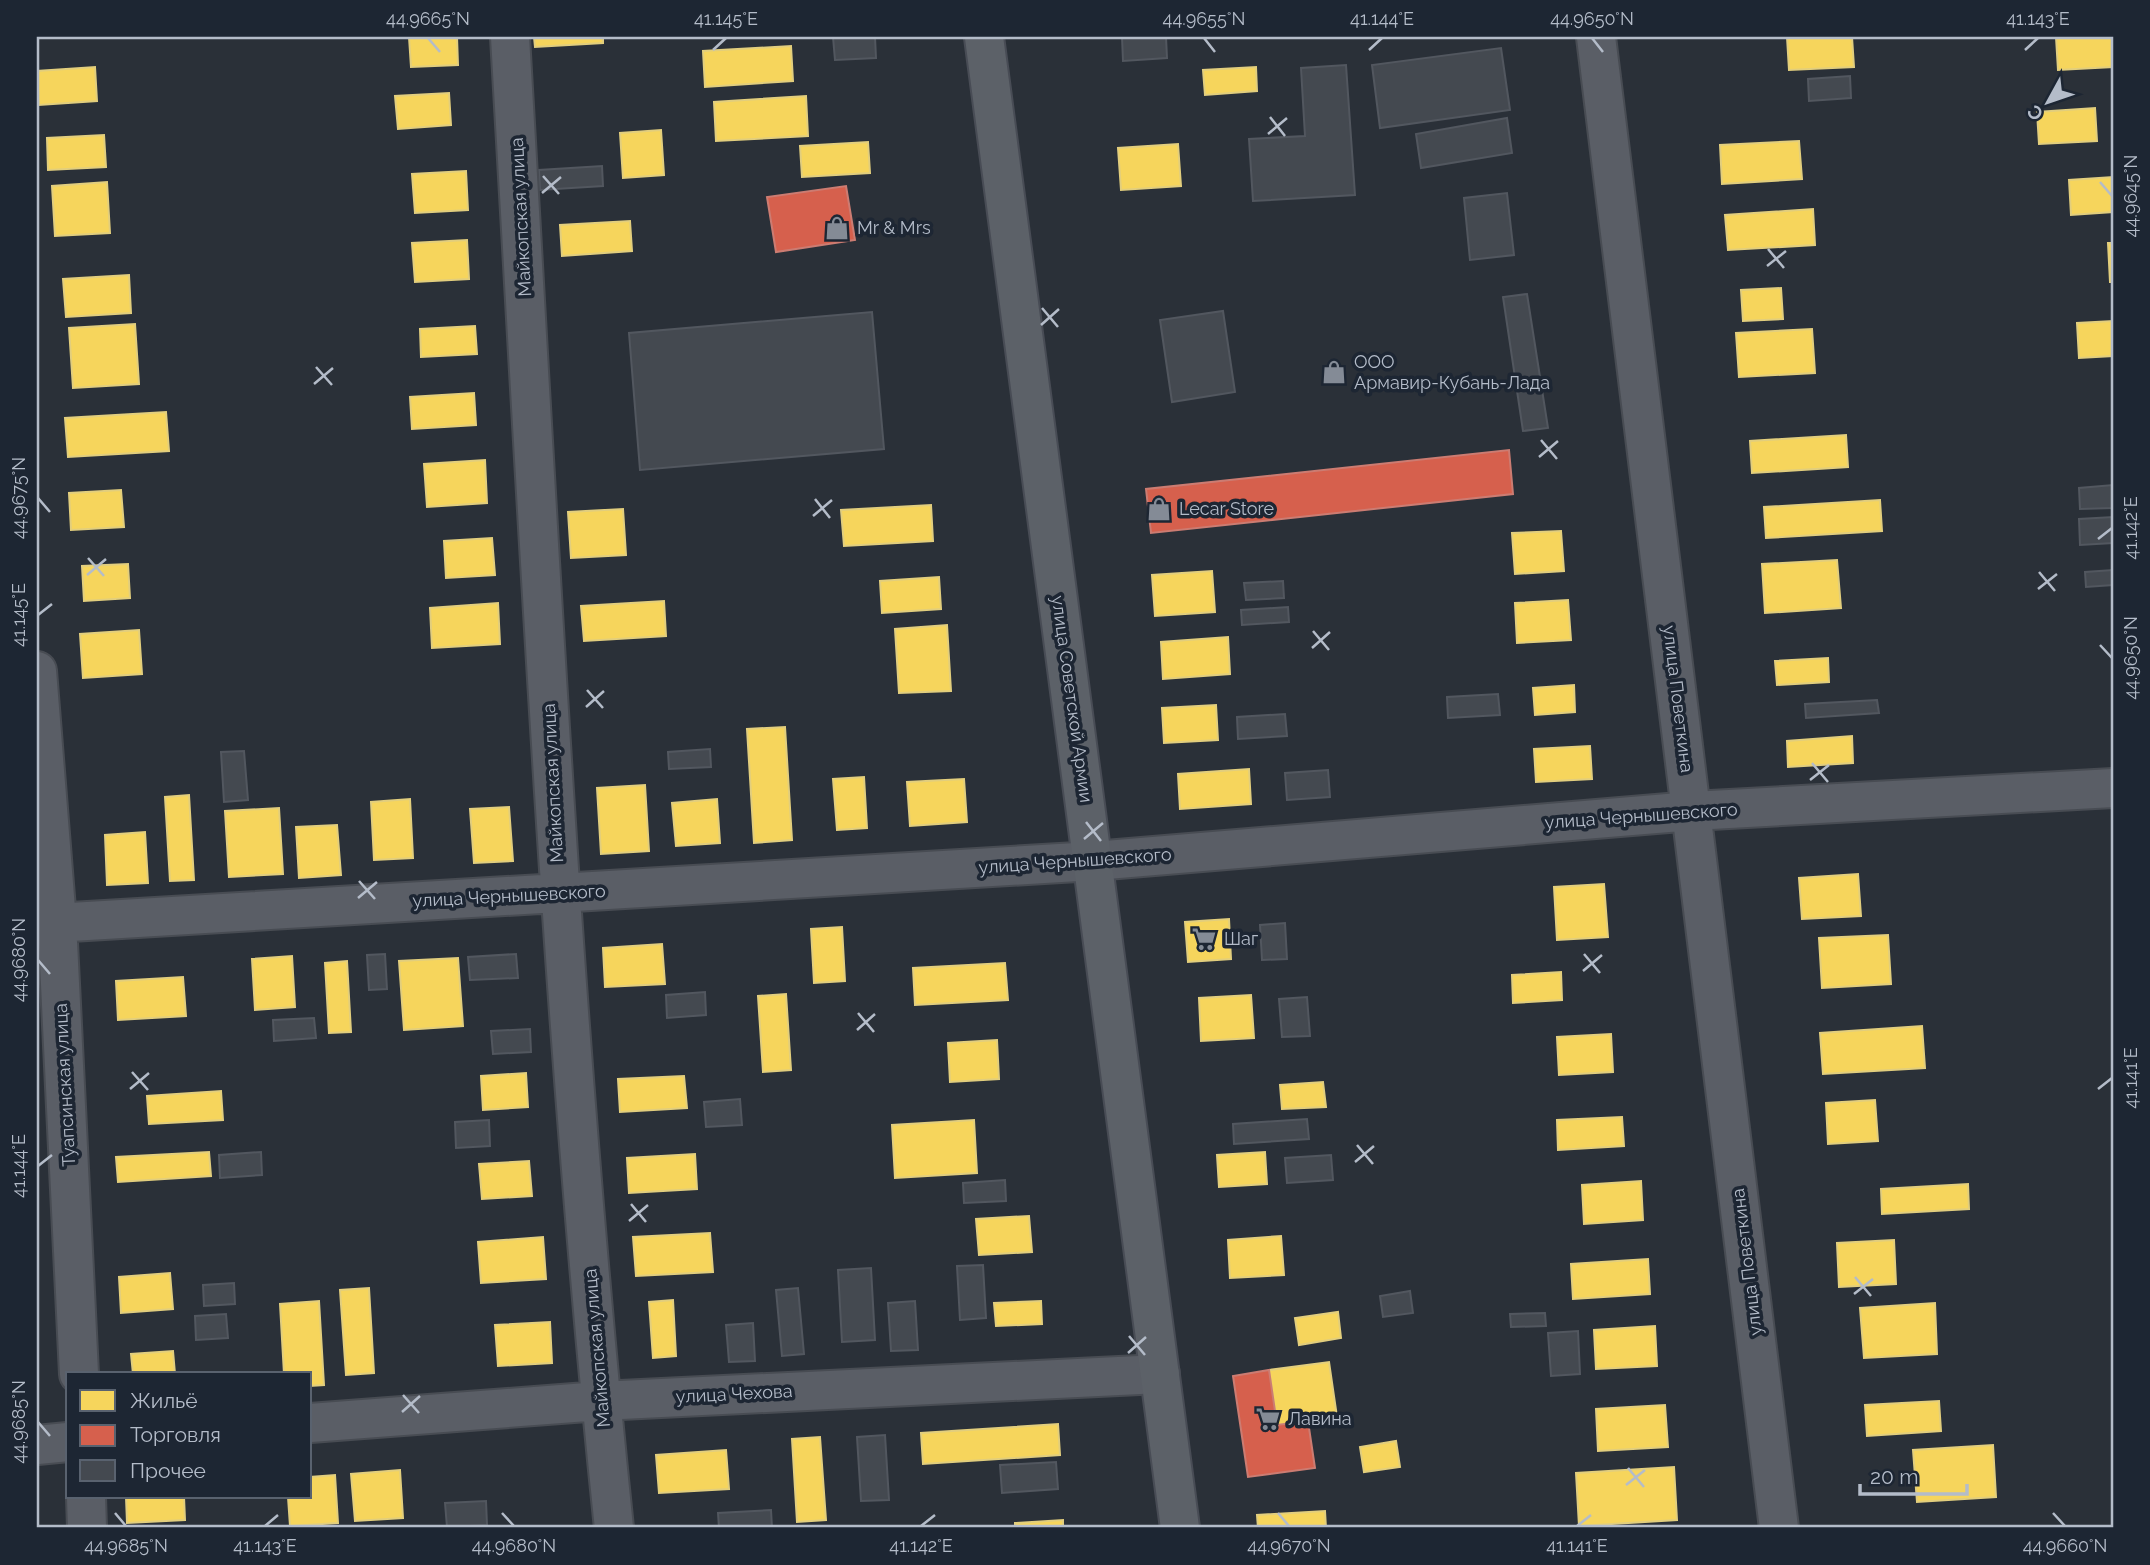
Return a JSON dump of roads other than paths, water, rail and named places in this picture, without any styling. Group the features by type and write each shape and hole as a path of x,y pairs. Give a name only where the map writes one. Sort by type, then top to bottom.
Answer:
{"main road":[{"name":"улица Советской Армии","path":"984,39 1180,1528"}],"street":[{"name":"Майкопская улица","path":"510,37 559,893 600,1401 614,1528"},
{"name":"улица Поветкина","path":"1597,37 1779,1528"},
{"name":"Туапсинская улица","path":"37,671 47,923 79,1372"},
{"name":"улица Чернышевского","path":"47,923 1094,861 1692,811 2113,788"},
{"name":"улица Чехова","path":"312,1423 600,1401 1160,1374"},
{"path":"37,1445 66,1442"},
{"path":"86,1498 87,1528"}],"place":[{"name":"Mr & Mrs","path":"837,228"},
{"name":"ООО Армавир-Кубань-Лада","path":"1334,372"},
{"name":"Lecar Store","path":"1159,509"},
{"name":"Шаг","path":"1204,939"},
{"name":"Лавина","path":"1268,1419"}]}
